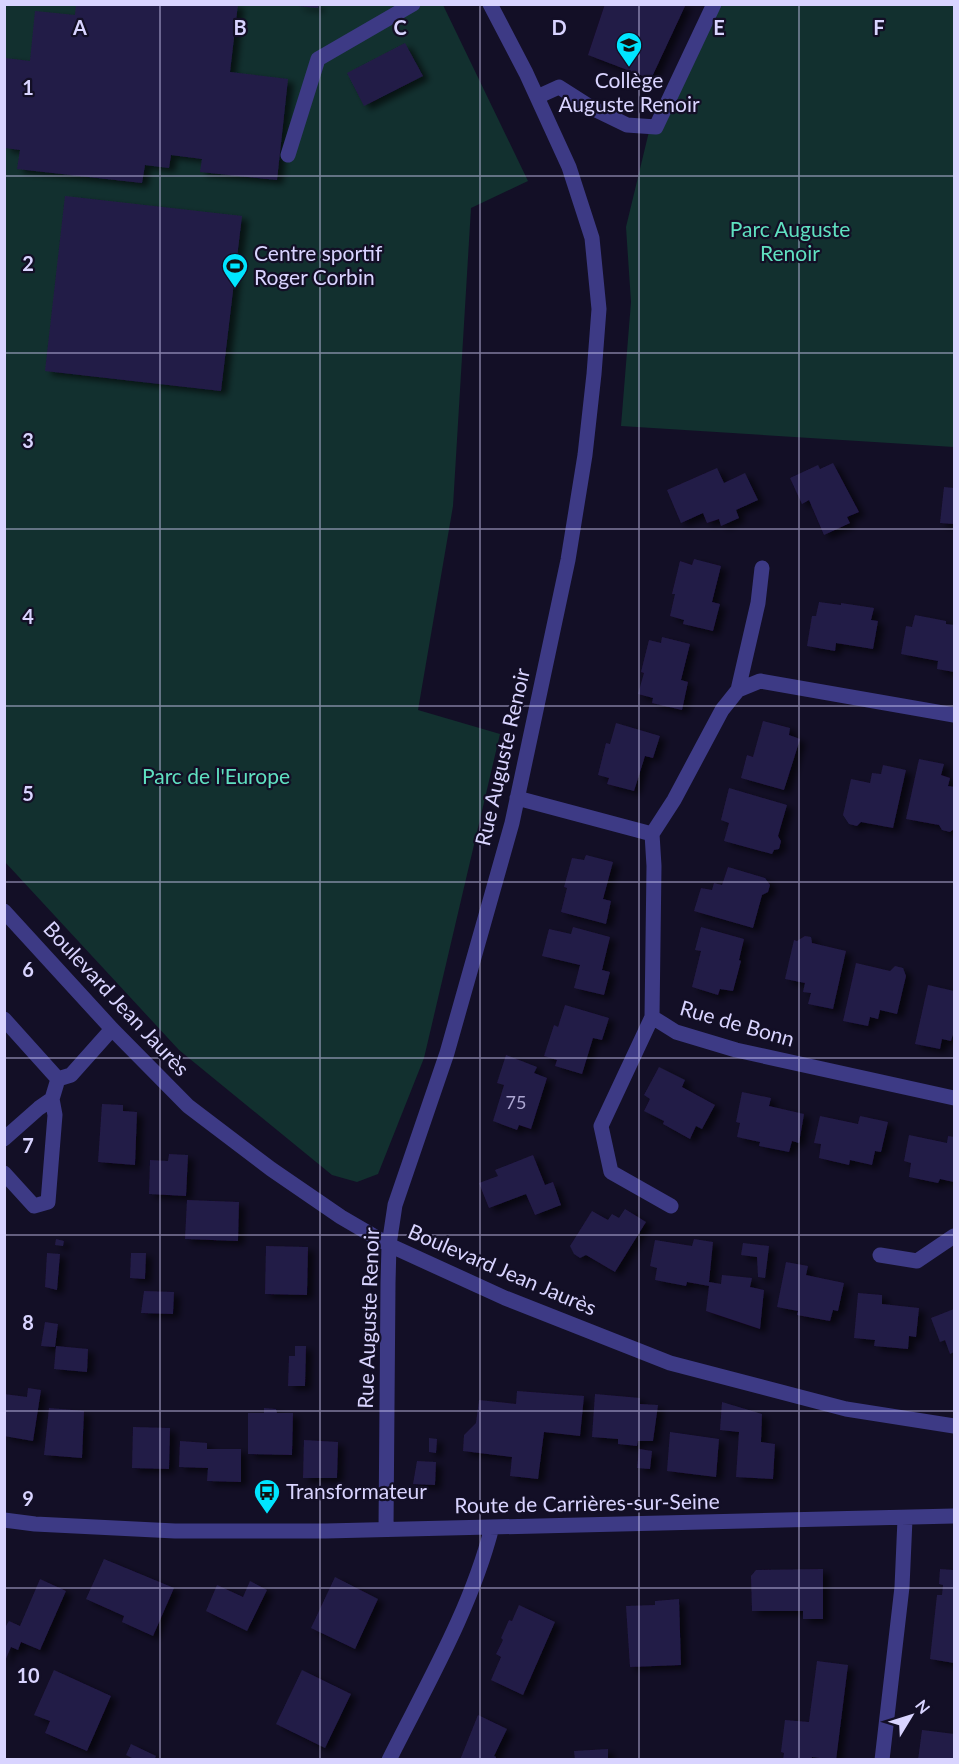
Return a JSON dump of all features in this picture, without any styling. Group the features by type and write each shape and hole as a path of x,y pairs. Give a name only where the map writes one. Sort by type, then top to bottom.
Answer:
{"street":[{"path":"288,155 318,59 413,4"},
{"name":"Rue Auguste Renoir","path":"386,1529 389,1245 395,1205 447,1053 517,798 571,543 585,455 599,309 592,238 569,166 490,4"},
{"path":"537,97 559,87 592,108 627,125 656,127 714,4"},
{"path":"517,798 652,834 674,800 722,710 738,690 758,603 762,568"},
{"path":"738,690 760,681 954,715"},
{"name":"Rue de Bonn","path":"652,834 654,866 652,1017 676,1032 736,1050 954,1098"},
{"name":"Boulevard Jean Jaurès","path":"4,911 112,1029 188,1106 314,1199 389,1245 505,1298 670,1363 846,1409 954,1426"},
{"path":"652,1017 601,1126 611,1172 671,1206"},
{"path":"4,1019 58,1080"},
{"path":"58,1080 71,1076 112,1029"},
{"path":"4,1173 34,1206 48,1202 56,1115 52,1099 58,1080"},
{"path":"4,1139 52,1099"},
{"path":"880,1255 917,1262 954,1236"},
{"name":"Route de Carrières-sur-Seine","path":"4,1520 35,1524 175,1531 492,1527 905,1519 954,1516"},
{"path":"882,1760 902,1587 905,1519"},
{"path":"389,1760 460,1617 482,1565 492,1527"}],"green space":[{"name":"Parc de l'Europe","path":"5,5 443,5 528,181 471,208 453,506 418,710 500,734 424,1058 378,1174 357,1182 332,1175 179,1050 5,862"},
{"name":"Parc Auguste Renoir","path":"706,5 954,5 954,447 621,426 631,302 626,227 652,119"}],"building":[{"path":"76,4 238,4 230,72 288,79 277,180 200,172 202,159 171,155 169,168 145,165 142,183 17,169 20,150 5,148 5,58 30,61 35,11 75,15"},
{"path":"298,4 319,4 318,8 298,6"},
{"path":"605,4 686,4 651,79 588,55"},
{"path":"405,43 423,76 364,106 347,73"},
{"path":"65,196 242,216 221,391 45,371"},
{"path":"833,463 859,512 847,517 850,523 824,535 809,500 802,504 790,478 818,465 820,469"},
{"path":"717,468 724,483 745,473 758,500 736,510 739,518 721,526 719,519 707,523 703,513 681,523 667,490"},
{"path":"944,487 954,488 954,524 940,523"},
{"path":"694,559 721,566 712,602 720,604 713,631 683,624 684,620 670,616 675,594 672,594 680,561 692,565"},
{"path":"819,602 874,608 871,620 878,621 873,649 836,643 835,651 807,646 812,616 816,616"},
{"path":"915,615 946,621 946,624 954,625 954,672 937,669 938,661 901,654 906,626 912,627"},
{"path":"662,637 690,644 681,680 688,682 682,710 652,703 653,698 638,694 649,640 661,643"},
{"path":"763,721 790,728 789,735 800,739 784,790 741,778 747,755 753,757"},
{"path":"616,723 660,736 653,758 645,756 634,791 607,784 609,778 598,775 606,743 610,744"},
{"path":"919,759 944,764 941,775 950,778 948,786 954,787 954,829 950,832 942,830 939,825 906,819"},
{"path":"883,765 906,770 893,828 861,822 857,826 849,824 843,815 851,779 870,783 872,773 881,774"},
{"path":"729,788 787,805 778,836 781,841 779,849 774,850 772,854 724,841 729,823 721,820"},
{"path":"586,855 613,862 603,899 611,901 606,924 561,912 567,888 564,887 572,858 584,860"},
{"path":"728,867 765,878 770,885 768,892 762,895 753,928 694,911 701,888 712,890 714,883 722,885"},
{"path":"573,927 610,937 602,970 610,972 604,995 574,988 580,965 542,956 549,929 571,934"},
{"path":"701,927 744,939 733,991 720,989 718,995 692,987 701,951 695,950"},
{"path":"805,936 811,937 812,943 846,951 833,1009 808,1004 811,993 803,992 805,983 785,979 794,940 797,941"},
{"path":"856,963 890,971 895,966 903,968 906,976 897,1014 880,1010 878,1019 870,1017 868,1026 843,1021"},
{"path":"928,985 954,991 954,1031 951,1041 942,1039 940,1049 915,1044"},
{"path":"565,1005 609,1018 602,1040 593,1038 582,1074 555,1066 557,1060 544,1056 554,1025 558,1027"},
{"path":"506,1055 537,1067 534,1073 547,1078 531,1129 519,1125 517,1130 493,1121 504,1085 497,1083"},
{"path":"659,1067 685,1080 682,1087 715,1105 702,1129 696,1126 690,1139 663,1124 664,1121 644,1111 650,1099 644,1095"},
{"path":"742,1092 771,1098 769,1106 804,1114 799,1143 792,1141 789,1152 759,1146 760,1142 737,1137 740,1123 736,1122"},
{"path":"102,1104 123,1105 123,1111 137,1112 135,1165 98,1162"},
{"path":"820,1116 858,1124 860,1116 888,1122 881,1152 875,1151 872,1165 850,1160 849,1165 819,1158 821,1144 814,1143"},
{"path":"909,1135 947,1143 948,1136 954,1137 954,1182 940,1179 938,1183 909,1177 911,1163 904,1161"},
{"path":"169,1154 188,1155 186,1196 149,1194 150,1160 168,1161"},
{"path":"533,1155 545,1185 553,1182 561,1205 535,1215 526,1194 489,1208 479,1183 498,1176 495,1170"},
{"path":"187,1200 239,1202 238,1241 185,1239"},
{"path":"625,1209 646,1222 615,1272 586,1255 580,1258 574,1254 570,1246 592,1211 608,1220 612,1214 619,1218"},
{"path":"56,1239 64,1241 63,1246 55,1245"},
{"path":"694,1239 713,1242 709,1282 721,1284 722,1275 752,1278 750,1287 764,1290 760,1329 706,1311 709,1286 687,1282 686,1286 655,1280 657,1268 650,1266 655,1240 692,1246"},
{"path":"743,1243 769,1246 765,1278 758,1277 757,1257 741,1255"},
{"path":"266,1246 308,1247 307,1295 265,1294"},
{"path":"47,1253 60,1254 57,1290 45,1287"},
{"path":"131,1253 146,1253 145,1279 130,1278"},
{"path":"786,1262 808,1266 806,1275 844,1283 838,1311 833,1310 830,1321 797,1315 798,1311 777,1307"},
{"path":"144,1291 174,1292 173,1314 141,1313"},
{"path":"858,1293 882,1295 882,1304 919,1308 916,1337 909,1336 908,1349 874,1346 875,1340 854,1338"},
{"path":"954,1309 954,1352 950,1354 945,1340 940,1342 931,1318"},
{"path":"45,1322 58,1324 55,1347 41,1346"},
{"path":"56,1346 88,1349 87,1372 54,1369"},
{"path":"295,1346 306,1346 305,1386 288,1386 289,1356 295,1356"},
{"path":"28,1388 41,1390 33,1441 4,1436 4,1394 27,1397"},
{"path":"517,1391 584,1396 580,1436 544,1432 538,1479 510,1476 512,1457 463,1451 464,1435 476,1423 479,1400 516,1404"},
{"path":"595,1394 640,1398 640,1404 658,1405 653,1441 638,1441 637,1446 618,1444 618,1439 592,1437"},
{"path":"722,1402 762,1414 761,1442 775,1444 773,1479 736,1477 739,1432 720,1430"},
{"path":"49,1408 84,1411 82,1458 44,1455"},
{"path":"264,1408 276,1409 277,1413 293,1413 292,1455 248,1454 248,1413 264,1413"},
{"path":"133,1427 170,1428 169,1469 132,1468"},
{"path":"670,1432 719,1439 716,1477 667,1471"},
{"path":"429,1438 437,1439 436,1453 429,1452"},
{"path":"304,1440 338,1442 337,1478 303,1478"},
{"path":"180,1441 207,1443 207,1449 241,1449 241,1482 207,1481 208,1468 179,1467"},
{"path":"639,1449 652,1451 650,1469 637,1468"},
{"path":"417,1461 436,1462 435,1485 413,1484"},
{"path":"104,1559 174,1588 153,1636 122,1622 124,1616 86,1599"},
{"path":"823,1569 823,1619 803,1619 803,1611 752,1611 751,1576 756,1570"},
{"path":"940,1569 954,1570 954,1663 930,1659 937,1595 942,1595 943,1585 939,1584"},
{"path":"335,1577 378,1599 355,1649 311,1628"},
{"path":"40,1579 66,1591 40,1650 21,1642 18,1650 11,1647 4,1663 4,1629 9,1621 20,1626"},
{"path":"250,1581 267,1590 247,1631 206,1611 217,1585 243,1597"},
{"path":"679,1599 681,1665 630,1667 626,1606 655,1605 655,1601"},
{"path":"519,1605 555,1622 523,1695 491,1680 501,1657 496,1654 503,1640 501,1638"},
{"path":"817,1661 848,1665 836,1760 812,1757 811,1760 783,1760 784,1753 781,1752 785,1720 809,1722"},
{"path":"54,1670 111,1696 87,1751 45,1733 50,1721 34,1715"},
{"path":"302,1670 351,1694 325,1748 276,1724"},
{"path":"478,1715 507,1729 494,1756 495,1760 460,1760"},
{"path":"922,1730 954,1734 954,1760 918,1760"},
{"path":"131,1744 156,1756 154,1760 136,1760 126,1755"},
{"path":"608,1749 608,1760 575,1760 574,1751"}],"place":[{"name":"Collège Auguste Renoir","path":"629,68"},
{"name":"Centre sportif Roger Corbin","path":"235,289"},
{"name":"Transformateur","path":"267,1515"}]}
